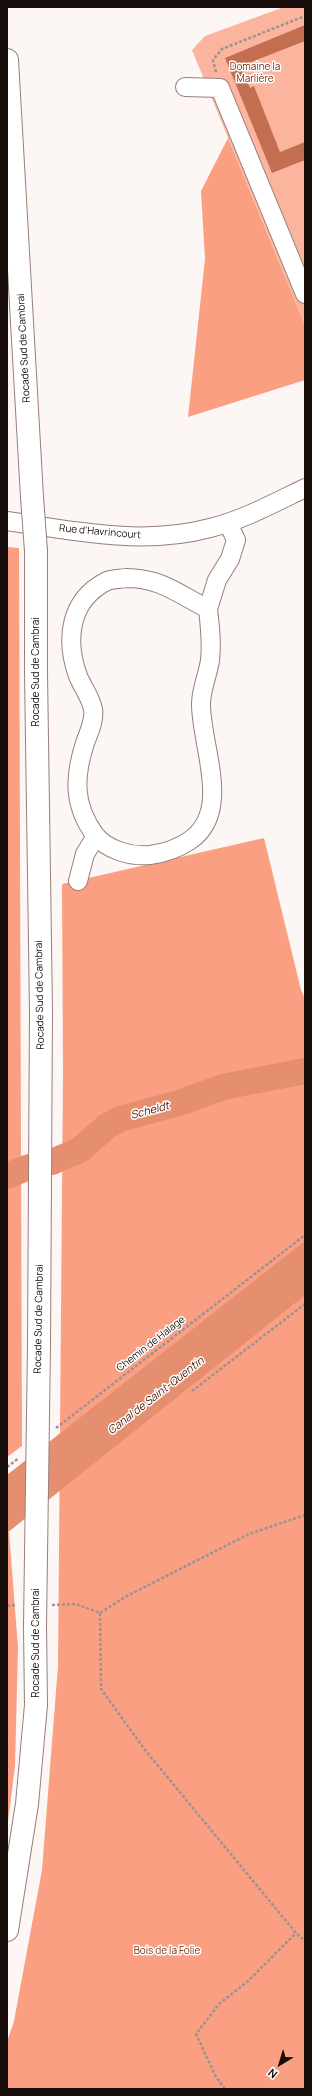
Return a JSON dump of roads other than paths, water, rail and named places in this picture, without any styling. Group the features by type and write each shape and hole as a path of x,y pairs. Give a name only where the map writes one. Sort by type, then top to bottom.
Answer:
{"highway":[{"name":"Rocade Sud de Cambrai","path":"7,60 36,551 40,1011 39,1344 35,1626 36,1705 28,1796 7,1930"}],"street":[{"path":"184,87 220,88 305,294"},
{"name":"Rue d'Havrincourt","path":"7,521 96,534 142,537 178,535 228,523 305,488"},
{"path":"208,609 185,598 166,585 144,578 126,578 108,580 93,591 77,610 70,635 78,675 93,708 92,724 80,758 76,786 82,815 96,836 111,848 134,855 150,855 175,850 197,835 210,816 213,796 201,718 201,694 210,662 211,635 208,609 216,580 230,559 236,540 228,523"},
{"path":"78,882 86,854 96,836"}],"water":[{"path":"92,1125 103,1142 81,1160 57,1174 50,1176 26,1176 14,1181 7,1187 7,1165 25,1155 68,1145 78,1140"},
{"name":"Canal de Saint-Quentin","path":"305,1241 305,1295 7,1533 7,1475"}],"waterway":[{"name":"Scheldt","path":"7,1176 26,1168 53,1161 81,1149 107,1126 120,1119 179,1103 223,1087 305,1071"}],"park label":[{"name":"Domaine la Marlière","path":"255,72"},
{"name":"Bois de la Folie","path":"167,1951"}]}
